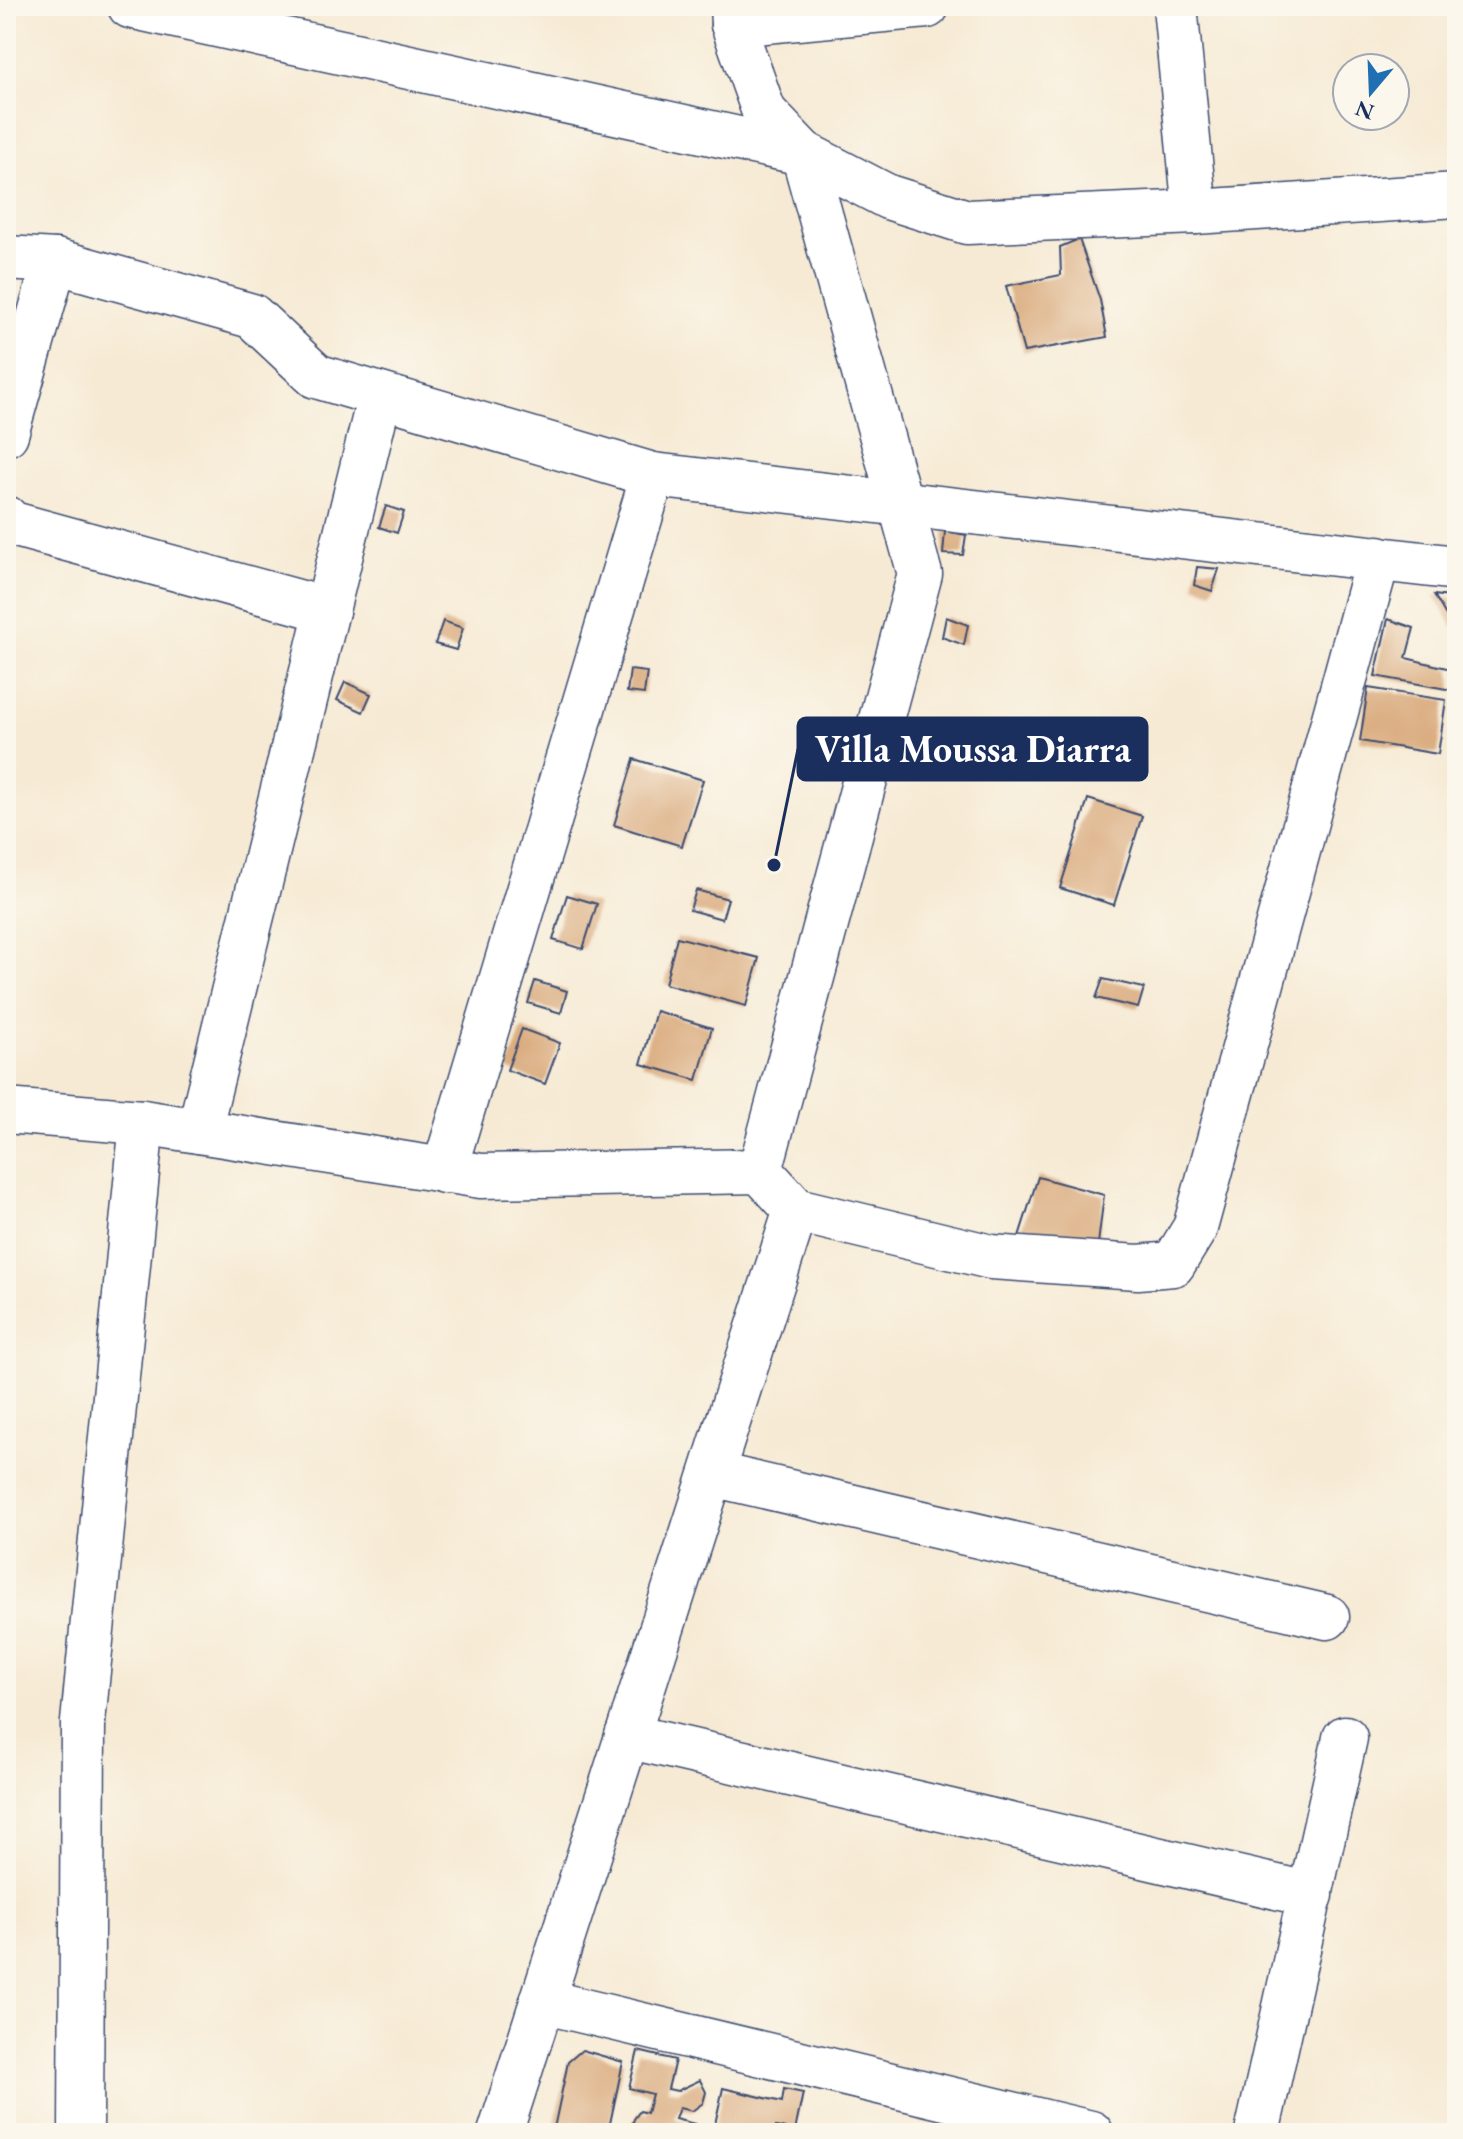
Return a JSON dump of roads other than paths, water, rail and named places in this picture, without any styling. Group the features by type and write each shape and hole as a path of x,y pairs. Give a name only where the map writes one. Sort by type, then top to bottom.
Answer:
{"street":[{"path":"130,6 191,13 803,153 888,197 967,222 1195,212 1457,195"},
{"path":"760,1171 920,574 803,153 764,112 732,15 927,6"},
{"path":"1175,6 1195,212"},
{"path":"6,258 55,261 252,316 316,376 653,475 1457,568"},
{"path":"6,434 55,261"},
{"path":"199,1131 380,395"},
{"path":"444,1171 653,475"},
{"path":"7,524 327,610"},
{"path":"6,1111 142,1122 481,1176 760,1171 796,1210 991,1257 1138,1267 1173,1264 1195,1228 1378,558"},
{"path":"81,2133 83,1722 142,1122"},
{"path":"500,2133 796,1210"},
{"path":"712,1474 1327,1617"},
{"path":"627,1736 1311,1895"},
{"path":"1257,2133 1345,1738"},
{"path":"542,2001 1091,2133"}],"place":[{"name":"Villa Moussa Diarra","path":"774,865"}]}
